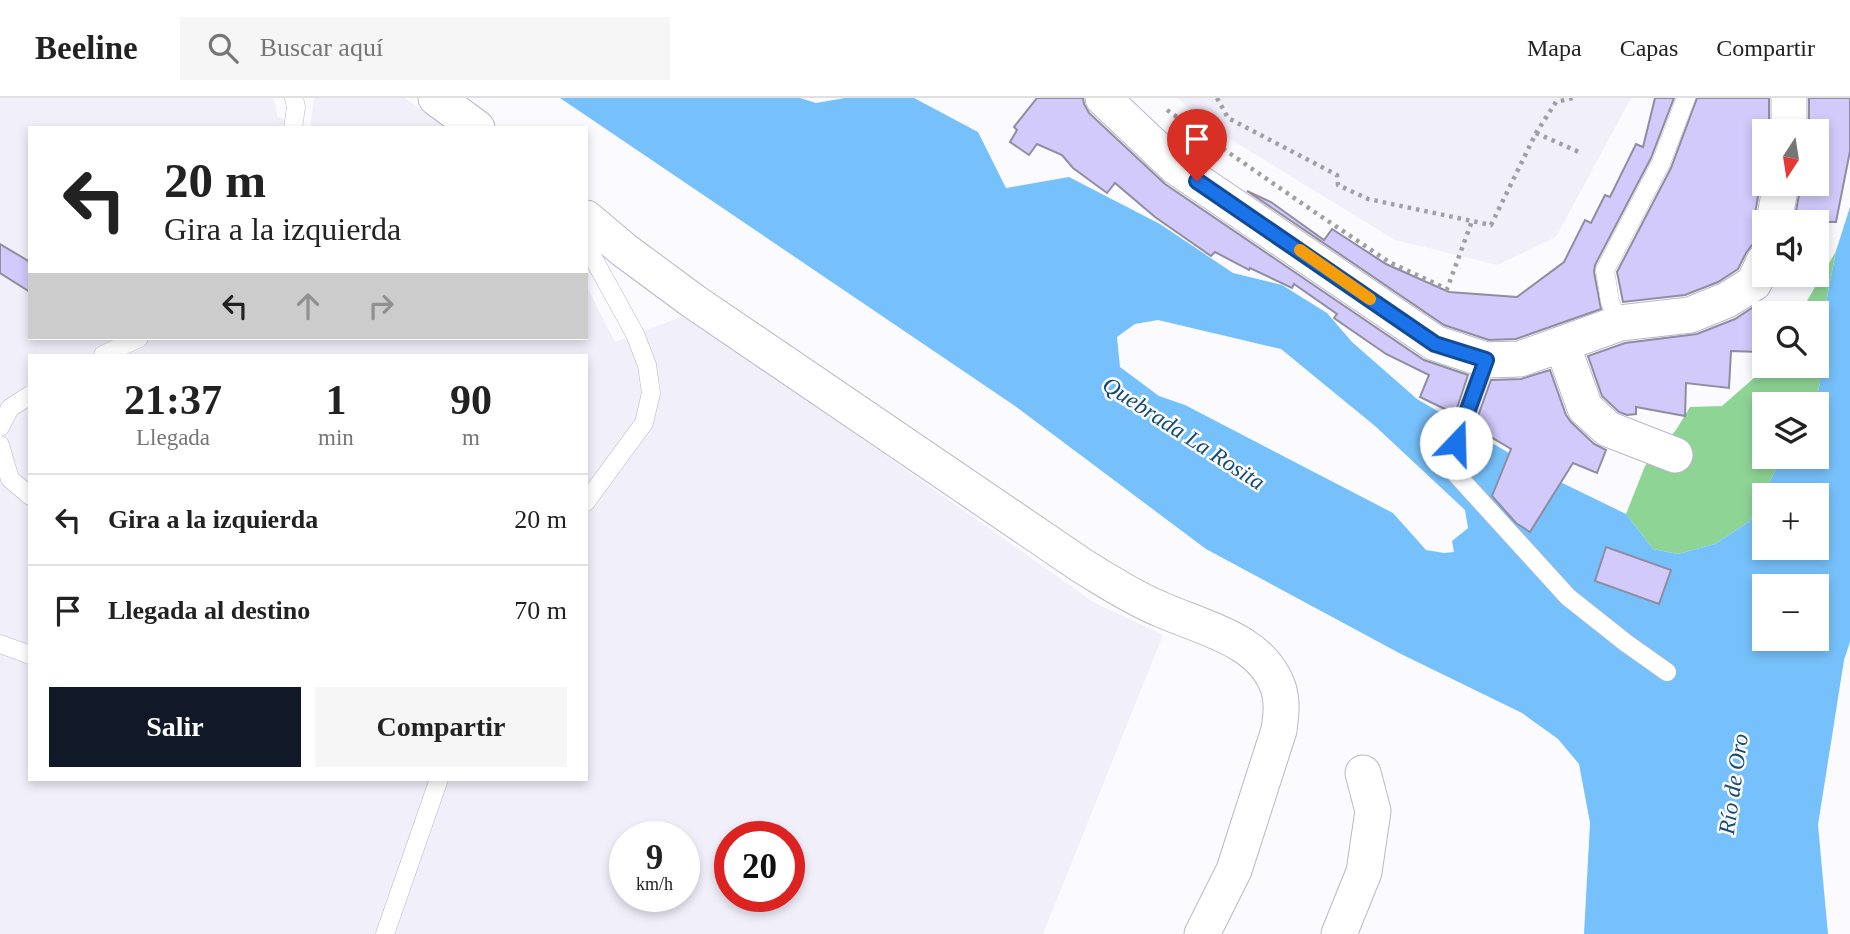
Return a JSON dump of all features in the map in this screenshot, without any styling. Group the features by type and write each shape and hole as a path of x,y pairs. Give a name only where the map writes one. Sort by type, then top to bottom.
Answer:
{"street":[{"path":"436,98 474,126"},
{"path":"1103,98 1176,167 1435,344 1486,360 1520,359 1620,323 1690,316 1727,300 1752,284"},
{"path":"1788,119 1789,98"},
{"path":"588,220 624,250 694,301 1084,567 1157,608 1249,648 1266,666 1278,688 1281,710 1279,730 1234,870 1202,934"},
{"path":"1562,344 1585,408 1608,429 1675,455"},
{"path":"1339,934 1364,872 1373,811 1363,773"}],"lane":[{"path":"293,126 296,107 294,98"},
{"path":"1620,323 1610,302 1605,270 1661,163 1686,98"},
{"path":"588,249 635,334 647,365 652,393 644,423 588,499"},
{"path":"105,354 135,340"},
{"path":"1486,360 1456,443 1455,474 1568,597 1667,672"},
{"path":"0,427 10,408 28,396"},
{"path":"0,445 10,479 28,494"},
{"path":"0,645 28,654"},
{"path":"385,934 438,781"}],"path":[{"path":"1217,98 1228,118 1337,175 1338,185 1368,199 1491,225 1536,134 1556,103 1573,98"},
{"path":"1162,106 1389,262 1447,289 1472,221"},
{"path":"1536,134 1579,152"}],"shaded area":[{"path":"0,98 272,98 277,116 297,126 28,126 28,340 588,340 588,289 615,342 686,315 1095,603 1163,635 1043,934 0,934"},
{"path":"314,98 405,98 442,126 310,126"},
{"path":"1178,98 1631,98 1556,237 1497,265 1395,240 1207,125"}],"green space":[{"path":"1836,251 1826,301 1807,301 1815,287 1829,287 1829,263"},
{"path":"1754,378 1820,378 1818,392 1752,392 1752,469 1776,469 1769,483 1752,483 1750,521 1715,544 1678,554 1653,549 1626,514 1645,466 1676,430 1690,407 1722,406"}],"water":[{"path":"560,98 800,98 816,103 845,98 914,98 978,132 1006,188 1069,177 1160,224 1233,273 1282,285 1327,313 1352,342 1417,399 1548,476 1626,514 1653,549 1678,554 1715,544 1752,517 1752,560 1829,560 1829,483 1769,483 1776,469 1829,469 1829,392 1818,392 1820,378 1829,378 1829,301 1826,301 1836,251 1850,207 1850,642 1844,660 1818,825 1828,934 1584,934 1590,823 1579,764 1558,739 1522,713 1401,654 1206,549 1015,406","holes":["1158,320 1281,349 1375,426 1465,510 1468,528 1452,541 1454,552 1426,550 1393,513 1185,405 1159,396 1120,367 1117,337 1135,324"]}],"building":[{"path":"1037,98 1083,98 1089,113 1165,184 1424,360 1468,375 1455,414 1420,397 1429,375 1386,354 1334,318 1337,314 1294,284 1292,288 1215,252 1211,256 1155,217 1115,183 1107,193 1073,168 1062,155 1037,144 1029,155 1010,142 1017,130 1014,127"},
{"path":"1655,98 1674,98 1651,158 1595,265 1601,309 1516,339 1489,340 1444,325 1247,191 1271,202 1324,240 1332,229 1386,264 1449,292 1517,297 1564,262 1585,220 1591,223 1605,195 1610,197 1636,144 1643,147"},
{"path":"1697,98 1769,98 1769,119 1752,119 1752,196 1758,196 1756,210 1752,210 1752,245 1738,269 1718,282 1685,295 1623,302 1617,272 1671,168"},
{"path":"1809,98 1850,98 1850,151 1836,222 1829,222 1829,210 1796,210 1799,196 1829,196 1829,119 1809,119"},
{"path":"0,244 28,261 28,291 0,273"},
{"path":"1752,308 1752,352 1731,351 1729,388 1686,383 1685,416 1636,407 1636,414 1627,415 1619,412 1602,396 1588,356 1625,343 1697,334 1735,319"},
{"path":"1550,370 1566,415 1594,444 1606,450 1597,473 1573,463 1530,532 1516,523 1492,496 1511,449 1474,427 1491,380 1521,379"},
{"path":"1606,547 1671,570 1659,604 1595,581"}],"slow traffic":[{"path":"1300,250 1370,299"}],"route":[{"path":"1197,181 1435,344 1486,360 1456,443"}],"water label":[{"name":"Quebrada La Rosita","path":"1184,433"},
{"name":"Río de Oro","path":"1733,784"}]}
